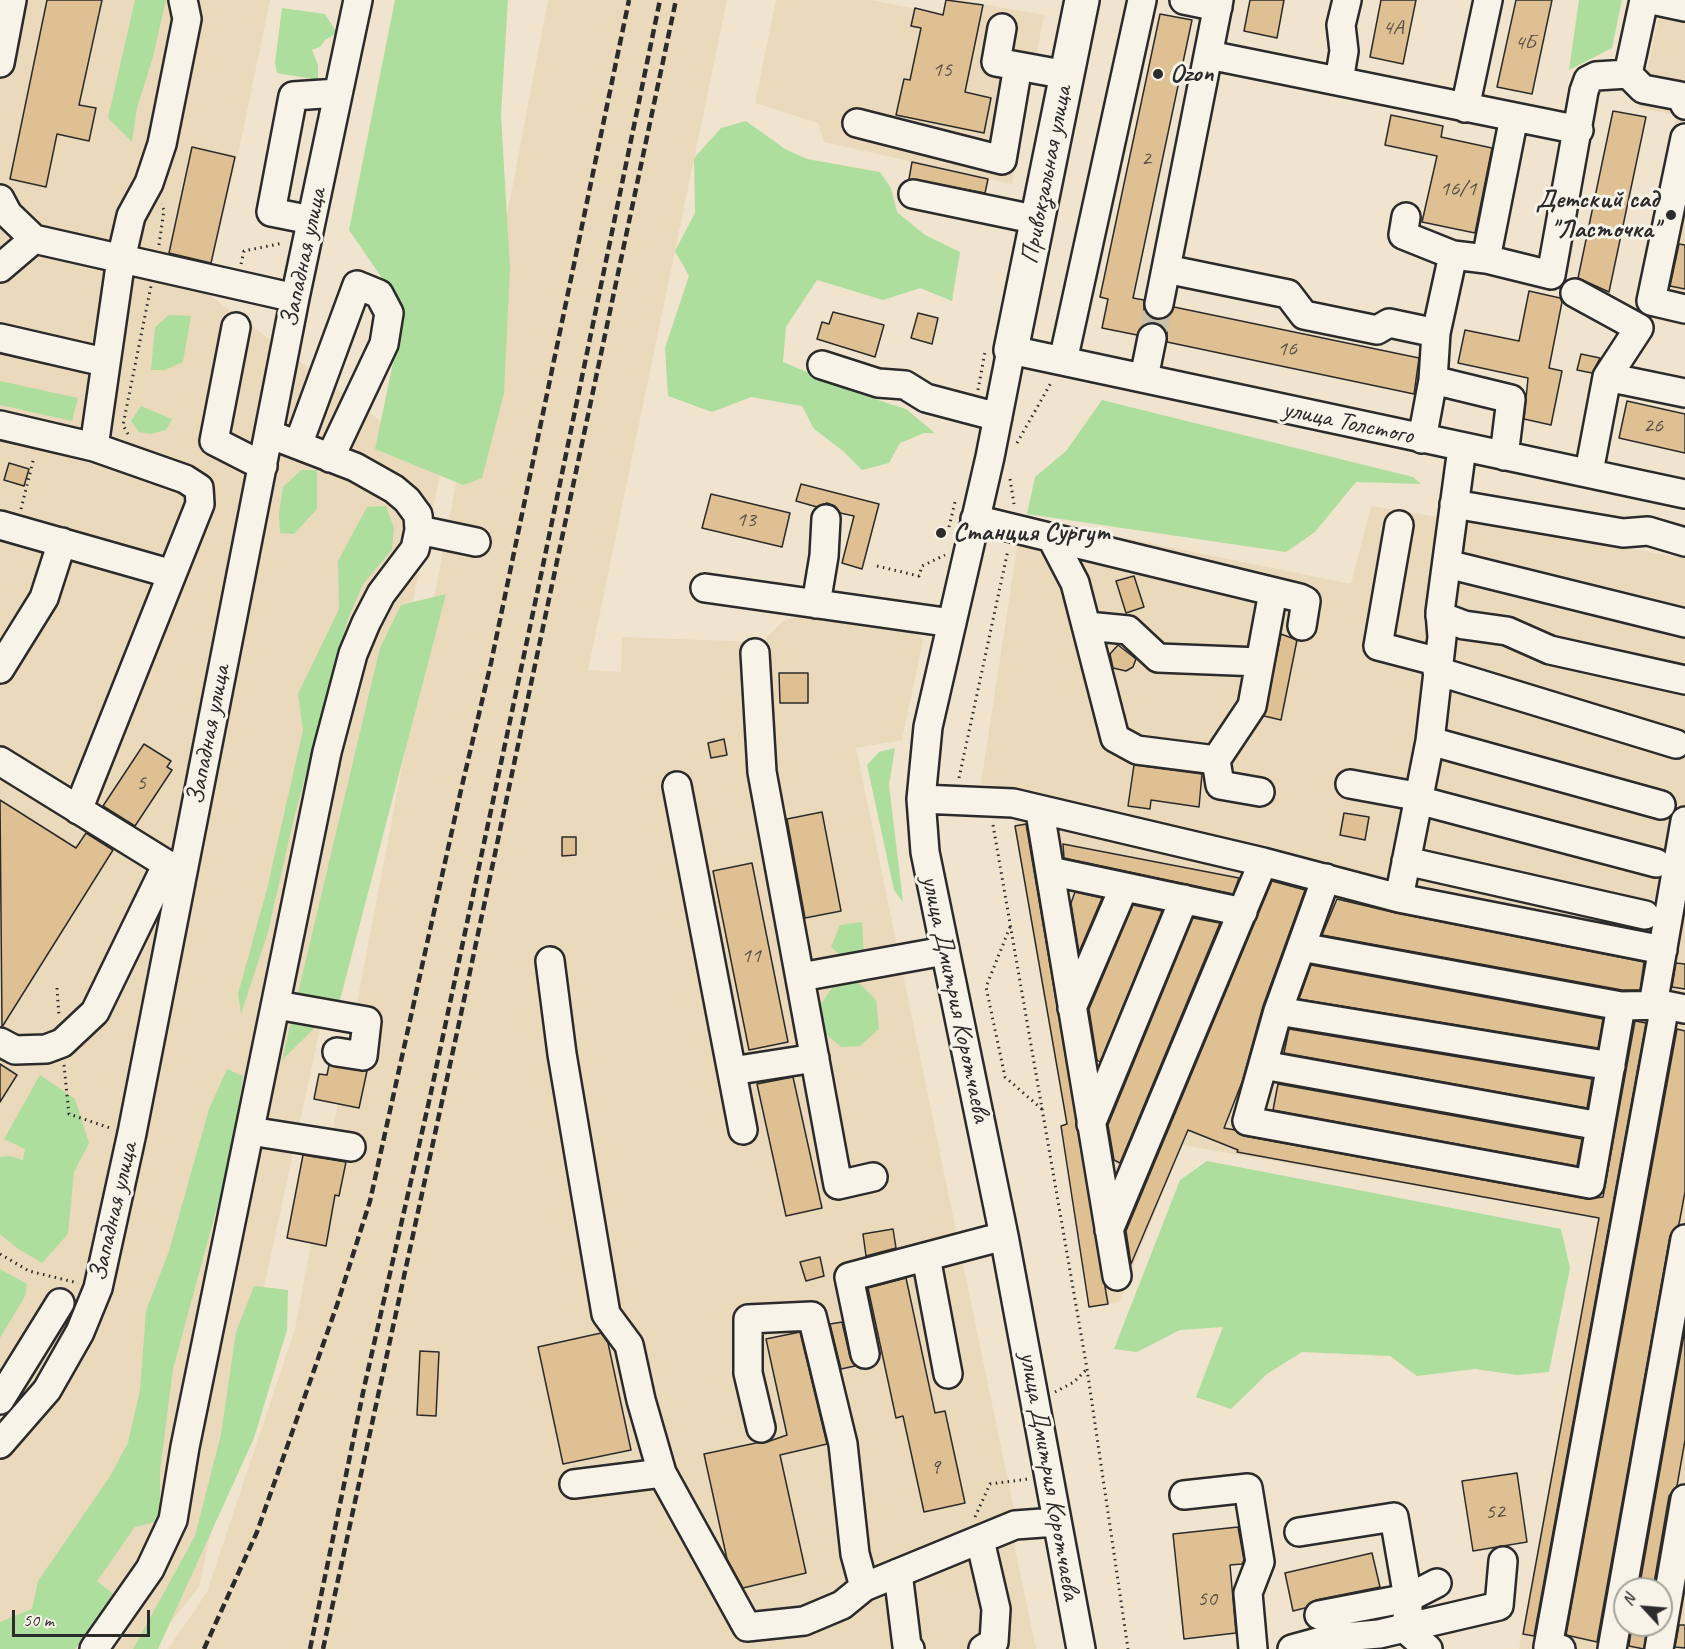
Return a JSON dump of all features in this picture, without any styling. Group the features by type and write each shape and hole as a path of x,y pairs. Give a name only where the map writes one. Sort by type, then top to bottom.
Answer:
{"main road":[{"name":"Привокзальная улица","path":"1011,350 1082,0"}],"street":[{"path":"0,63 12,0"},
{"path":"94,447 101,408 104,362 121,259 131,216 149,183 162,144 187,19 183,0"},
{"name":"Западная улица","path":"0,1444 53,1382 80,1332 98,1288 132,1133 174,869 269,434 295,298 358,0"},
{"path":"1063,361 1142,0"},
{"path":"1159,304 1218,3 1184,0"},
{"path":"1339,81 1344,51 1341,25 1347,0"},
{"path":"1465,108 1488,0"},
{"path":"1628,74 1644,0"},
{"path":"1652,0 1685,7"},
{"path":"1002,28 996,62 1067,75"},
{"path":"1209,55 1579,130"},
{"path":"857,123 1002,160 1018,66"},
{"path":"1406,217 1403,235 1453,255 1551,275 1579,130 1584,91 1588,81 1596,76 1628,74 1643,89 1680,96 1685,105"},
{"path":"311,220 271,212 293,96 338,93"},
{"path":"1486,260 1514,117"},
{"path":"1685,138 1652,301 1685,309"},
{"path":"913,194 1038,220"},
{"path":"0,199 8,214 34,239 295,298"},
{"path":"0,268 34,239"},
{"path":"1422,439 1433,380 1436,333 1453,255"},
{"path":"1166,269 1288,294 1304,315 1377,330 1389,323 1436,333"},
{"path":"297,445 357,285 379,294 389,313 384,344 330,458"},
{"path":"1575,293 1639,328 1607,377 1589,472"},
{"path":"236,327 214,441 262,466"},
{"path":"0,338 104,362"},
{"path":"1144,378 1152,338"},
{"name":"улица Толстого","path":"1011,350 1685,494"},
{"name":"улица Дмитрия Коротчаева","path":"1011,350 928,727 921,799 925,852 1004,1236 1081,1649"},
{"path":"822,365 878,383 905,385 926,398 998,417"},
{"path":"1607,377 1685,393"},
{"path":"1433,380 1511,399 1504,456"},
{"path":"0,424 94,447 186,479 200,488 200,504 78,810"},
{"path":"94,1649 150,1569 173,1520 185,1447 327,752 354,654 381,594 415,549 419,530 418,515 407,500 394,489 355,467 269,434"},
{"path":"1399,898 1430,741 1442,637 1440,616 1462,448"},
{"path":"1454,504 1623,533 1648,531 1685,542"},
{"path":"816,604 824,556 826,519"},
{"path":"975,519 1306,601 1302,626"},
{"path":"0,525 172,574"},
{"path":"1399,525 1377,646 1676,744"},
{"path":"419,530 476,542"},
{"path":"1051,537 1075,583 1115,738 1137,750 1216,760"},
{"path":"0,669 44,598 62,542"},
{"path":"1447,564 1685,623"},
{"path":"705,588 952,623"},
{"path":"1260,792 1220,785 1216,760 1252,706 1273,592"},
{"path":"1440,616 1464,625 1507,631 1550,650 1685,680"},
{"path":"1087,626 1128,630 1158,657 1260,662"},
{"path":"755,653 762,772 838,1185 873,1177"},
{"path":"1430,741 1661,806"},
{"path":"0,761 174,869 95,1012 62,1043 46,1049 15,1050 0,1042"},
{"path":"1350,784 1410,795 1418,800 1656,863"},
{"path":"677,786 743,1130"},
{"path":"921,799 1013,803 1040,812 1263,862 1399,898 1663,950"},
{"path":"1040,812 1117,1276"},
{"path":"1561,1649 1548,1647 1668,1006 1663,950 1685,821"},
{"path":"1406,861 1645,915"},
{"path":"1109,1230 1263,862"},
{"path":"1050,871 1243,912"},
{"path":"1326,878 1278,1011 1247,1121 1590,1184 1621,1006"},
{"path":"1072,1008 1124,886"},
{"path":"1092,1125 1184,899"},
{"path":"1301,947 1621,1006 1668,1006"},
{"path":"801,977 944,951"},
{"path":"550,961 562,1054 606,1314 629,1345 641,1400 662,1473 747,1627 804,1621 842,1605 864,1587 898,1573 975,1533 1015,1525 1056,1522"},
{"path":"276,1005 367,1021 363,1056 337,1052"},
{"path":"1278,1011 1611,1066"},
{"path":"732,1071 815,1058"},
{"path":"1263,1065 1600,1126"},
{"path":"250,1131 351,1147"},
{"path":"865,1354 849,1276 1004,1236"},
{"path":"1612,1649 1685,1239"},
{"path":"926,1257 948,1374"},
{"path":"2,1393 60,1303"},
{"path":"761,1428 748,1373 748,1319 812,1316 843,1444 855,1554 864,1587"},
{"path":"574,1484 662,1473"},
{"path":"1184,1495 1248,1488 1260,1562 1248,1593 1253,1649"},
{"path":"1659,1649 1685,1498"},
{"path":"1299,1532 1394,1517 1408,1598 1408,1615 1388,1637"},
{"path":"975,1533 996,1609 993,1642 983,1649"},
{"path":"1292,1649 1332,1638 1388,1637 1498,1606 1503,1561"},
{"path":"898,1573 907,1647 910,1649"},
{"path":"1319,1616 1408,1598 1437,1583"},
{"path":"1388,1637 1428,1649"}],"path":[{"path":"237,285 244,251 289,242 306,246"},
{"path":"1015,452 1017,441 1063,361"},
{"path":"1011,472 1010,482 1014,496 1012,528 957,788 982,793 993,825 1087,1369 1128,1649"},
{"path":"1010,926 986,987 1005,1077 1043,1110"},
{"path":"57,988 69,1114 132,1133"},
{"path":"0,1254 29,1271 98,1288"},
{"path":"1035,1396 1061,1391 1087,1369"},
{"path":"975,1533 990,1484 1028,1479 1026,1468"}],"shaded area":[{"path":"0,0 270,0 243,131 205,292 442,466 199,1587 149,1649 0,1649"},
{"path":"548,0 727,0 588,670 621,672 622,637 762,642 783,621 804,615 913,628 923,640 902,740 856,748 1015,1515 1015,1549 1036,1649 168,1649 207,1592 295,1329"},
{"path":"776,0 870,0 943,14 946,0 959,0 1044,15 1012,184 824,142 818,123 755,103"},
{"name":"Детский сад \"Ласточка\"","path":"1669,14 1685,18 1685,326 1637,316 1676,115 1639,108 1658,19"},
{"path":"1371,506 1685,558 1685,1649 1519,1649 1599,1218 1182,1145 1119,1302 1089,1307 1061,1126 1067,1124 1015,826 1012,790 981,783 1021,522 1130,539 1351,584"}],"green space":[{"path":"135,0 166,0 153,57 137,108 132,142 108,118"},
{"path":"395,0 508,0 501,115 510,268 504,393 482,478 463,485 375,449 404,310 349,230"},
{"path":"1579,0 1622,0 1612,48 1569,70"},
{"path":"282,8 325,14 337,33 325,40 320,47 312,50 318,65 318,80 277,73 275,63"},
{"path":"746,121 785,149 807,159 880,172 891,188 897,212 925,235 960,252 952,301 920,288 883,300 817,280 786,327 783,362 862,395 906,409 935,433 924,433 900,443 889,463 862,470 843,451 814,429 802,406 751,397 712,412 668,396 665,348 689,276 675,251 695,213 694,158 721,128"},
{"path":"169,315 191,316 183,362 165,370 151,370 155,327"},
{"path":"0,381 78,398 72,421 0,405"},
{"path":"1102,400 1413,477 1421,484 1356,482 1315,532 1286,552 1027,514 1035,477 1066,451"},
{"path":"141,406 172,419 166,430 150,434 139,432 131,421"},
{"path":"301,470 317,470 317,509 294,534 280,533 279,514 283,487"},
{"path":"386,506 394,528 392,550 363,584 348,619 294,818 268,932 241,1014 238,994 267,889 303,730 298,694 339,609 338,561 367,507"},
{"path":"446,594 339,1004 282,1060 380,648 401,605"},
{"path":"895,748 889,785 903,902 894,890 867,765 879,752"},
{"path":"862,922 864,957 846,960 831,947 840,925"},
{"path":"857,981 876,1000 879,1029 860,1046 841,1047 820,1029 818,1008 836,982"},
{"path":"227,1069 243,1076 233,1148 173,1369 160,1471 160,1521 135,1527 97,1581 113,1594 75,1649 0,1649 0,1622 32,1609 38,1581 109,1478 128,1443 140,1390 146,1311 169,1251 209,1109"},
{"path":"40,1075 75,1099 89,1143 74,1172 68,1234 42,1263 17,1248 0,1234 0,1157 9,1156 23,1160 25,1149 4,1139"},
{"path":"1207,1161 1561,1229 1570,1268 1549,1372 1517,1375 1475,1369 1417,1376 1390,1356 1302,1352 1267,1374 1231,1409 1196,1397 1223,1327 1180,1330 1137,1352 1114,1349 1180,1180"},
{"path":"0,1269 27,1284 25,1296 0,1338"},
{"path":"254,1286 288,1290 287,1330 254,1438 158,1649 133,1649 195,1536 221,1434 236,1332"}],"building":[{"path":"47,0 102,0 79,105 96,108 89,141 57,134 46,187 10,179"},
{"path":"946,0 983,5 965,92 991,98 984,133 896,115 904,79 910,80 921,28 911,26 915,8 943,15"},
{"path":"1250,0 1284,0 1277,38 1244,31"},
{"path":"1381,0 1416,0 1403,64 1370,57"},
{"path":"1516,0 1552,0 1532,94 1497,87"},
{"path":"1160,14 1192,20 1133,298 1144,300 1144,310 1155,319 1165,319 1174,307 1419,358 1414,394 1167,342 1167,332 1156,323 1146,323 1137,335 1102,328 1108,299 1100,297"},
{"path":"1613,111 1646,117 1609,292 1578,278"},
{"path":"1391,115 1443,126 1441,137 1492,148 1475,233 1422,222 1437,156 1385,145"},
{"path":"192,147 235,157 211,263 169,253"},
{"path":"912,162 988,179 985,193 909,179"},
{"path":"1679,244 1685,245 1685,289 1670,286"},
{"path":"1529,291 1560,298 1562,302 1549,368 1562,371 1551,425 1524,419 1528,378 1458,363 1465,330 1519,341"},
{"path":"833,312 884,325 875,357 817,339 822,322 829,324"},
{"path":"918,313 938,318 932,344 911,338"},
{"path":"1581,354 1600,358 1592,373 1577,370"},
{"path":"1627,401 1685,414 1685,453 1619,438"},
{"path":"9,463 29,469 24,486 4,480"},
{"path":"801,484 879,504 862,569 842,563 854,516 840,513 835,506 827,503 817,507 796,501"},
{"path":"711,494 790,513 782,547 702,528"},
{"path":"1134,576 1144,607 1126,613 1116,581"},
{"path":"1281,634 1297,640 1281,720 1264,716"},
{"path":"1118,645 1136,659 1133,667 1126,671 1113,668 1110,654"},
{"path":"779,673 808,673 808,703 780,703"},
{"path":"724,739 727,755 711,758 708,743"},
{"path":"144,744 171,761 167,767 172,770 135,826 103,806"},
{"path":"1134,765 1202,774 1199,807 1151,800 1150,809 1128,806"},
{"path":"0,800 76,848 86,833 113,850 2,1027"},
{"path":"822,812 841,911 805,918 787,819"},
{"path":"1344,813 1369,817 1365,840 1340,835"},
{"path":"1026,824 1108,1304 1089,1307 1061,1126 1067,1124 1015,826"},
{"path":"562,837 576,837 576,855 562,856"},
{"path":"1063,844 1239,878 1233,894 1064,858"},
{"path":"752,863 788,1042 749,1050 713,871"},
{"path":"1272,881 1305,890 1263,1006 1242,1082 1224,1128 1235,1130 1244,1136 1587,1199 1603,1197 1635,1021 1646,1023 1534,1636 1523,1634 1599,1218 1237,1152 1238,1150 1188,1130 1131,1264 1126,1231"},
{"path":"1075,892 1102,898 1079,952 1071,903"},
{"path":"1337,899 1396,913 1644,962 1640,990 1622,990 1322,935"},
{"path":"1133,905 1162,911 1100,1062 1097,1060 1089,1009"},
{"path":"1193,918 1220,923 1120,1163 1114,1160 1108,1125"},
{"path":"1676,963 1685,964 1685,989 1672,987"},
{"path":"1311,965 1603,1019 1598,1048 1299,999"},
{"path":"1289,1029 1592,1079 1587,1108 1284,1053"},
{"path":"1677,1029 1685,1031 1685,1192 1679,1224 1670,1236 1597,1642 1566,1635"},
{"path":"0,1064 17,1075 0,1102"},
{"path":"329,1065 367,1071 359,1108 314,1099 319,1074 327,1075"},
{"path":"793,1077 822,1208 786,1216 757,1084"},
{"path":"1278,1084 1582,1139 1577,1166 1273,1110"},
{"path":"303,1155 346,1162 339,1196 335,1195 326,1246 287,1238"},
{"path":"893,1229 896,1248 866,1256 863,1234"},
{"path":"820,1257 824,1276 806,1281 800,1262"},
{"path":"906,1278 935,1413 945,1411 965,1503 924,1512 903,1416 896,1418 868,1288"},
{"path":"842,1322 850,1357 855,1366 841,1369 830,1324"},
{"path":"1685,1329 1685,1440 1677,1486 1669,1496 1655,1577 1641,1577"},
{"path":"800,1332 827,1444 780,1455 806,1573 743,1588 727,1559 704,1454 764,1443 787,1435 766,1339"},
{"path":"601,1333 608,1343 631,1450 563,1464 538,1347"},
{"path":"420,1351 439,1352 436,1416 417,1415"},
{"path":"1517,1473 1527,1542 1473,1551 1462,1481"},
{"path":"1238,1527 1244,1560 1242,1564 1230,1565 1236,1633 1184,1639 1173,1534"},
{"path":"1372,1553 1380,1587 1316,1600 1305,1608 1293,1611 1285,1573"},
{"path":"1679,1625 1685,1625 1685,1648 1675,1647"},
{"path":"1630,1637 1646,1637 1644,1649 1629,1646"}],"tunnel":[{"path":"1152,338 1159,304"}],"railway":[{"path":"204,1649 257,1532 337,1305 370,1201 491,663 629,0"},
{"path":"310,1649 364,1388 430,1097 541,575 660,0"},
{"path":"323,1649 461,1014 676,0"}],"place":[{"name":"Ozon","path":"1158,74"},
{"name":"Детский сад \"Ласточка\"","path":"1671,215"},
{"name":"Станция Сургут","path":"941,533"}]}
